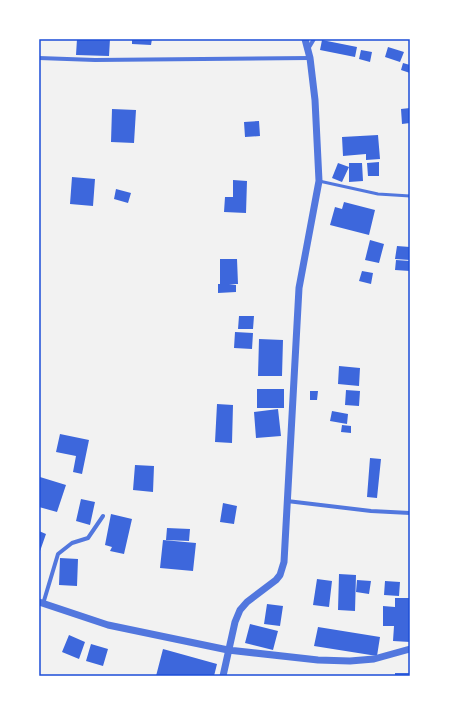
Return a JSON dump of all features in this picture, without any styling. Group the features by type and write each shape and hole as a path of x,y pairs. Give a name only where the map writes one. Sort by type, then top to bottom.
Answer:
{"street":[{"path":"223,676 237,615 247,602 276,580 283,568 299,288 319,181 315,100 310,58 305,39"},
{"path":"308,50 314,39"},
{"path":"39,58 95,60 310,58"},
{"path":"287,501 371,511 410,513"},
{"path":"102,516 88,538 72,543 58,554 41,603 108,625 228,650 318,660 350,661 374,660 410,649"}],"lane":[{"path":"319,181 378,194 410,196"}],"building":[{"path":"77,39 110,39 109,56 76,55"},
{"path":"132,39 152,39 151,45 132,44"},
{"path":"322,40 357,47 355,57 320,50"},
{"path":"388,47 404,52 400,62 385,57"},
{"path":"361,50 372,52 370,62 359,59"},
{"path":"403,63 410,65 410,73 401,70"},
{"path":"410,108 410,123 402,124 401,109"},
{"path":"112,109 136,110 134,143 111,142"},
{"path":"259,121 260,136 245,137 244,122"},
{"path":"378,135 380,159 366,160 366,154 343,156 342,137"},
{"path":"379,162 379,176 368,176 367,163"},
{"path":"338,163 349,167 342,182 332,178"},
{"path":"349,163 362,163 363,181 349,182"},
{"path":"72,177 95,179 93,206 70,204"},
{"path":"233,180 247,181 246,213 224,212 225,197 233,197"},
{"path":"116,189 131,193 128,203 114,199"},
{"path":"344,202 375,210 369,235 330,225 335,207 342,209"},
{"path":"370,240 384,244 379,263 365,260"},
{"path":"397,246 410,247 410,260 395,259"},
{"path":"220,259 237,259 238,284 229,284 236,285 236,292 218,293 218,284 220,284"},
{"path":"396,260 410,261 410,271 395,270"},
{"path":"362,271 373,273 371,284 359,281"},
{"path":"239,316 254,316 253,329 238,329"},
{"path":"235,332 253,333 252,349 234,348"},
{"path":"259,339 283,340 282,376 258,376"},
{"path":"339,366 360,368 359,386 338,384"},
{"path":"257,389 284,389 284,408 257,408"},
{"path":"346,390 360,391 359,406 345,405"},
{"path":"310,391 318,391 317,400 310,400"},
{"path":"217,404 233,405 232,443 215,442"},
{"path":"278,409 281,436 256,438 254,412"},
{"path":"332,411 348,414 347,424 330,421"},
{"path":"342,425 351,426 351,433 341,432"},
{"path":"60,434 89,440 82,474 73,472 76,456 56,452"},
{"path":"370,458 381,459 377,498 367,497"},
{"path":"135,465 154,466 153,492 133,490"},
{"path":"40,477 66,485 57,512 39,507"},
{"path":"81,499 95,502 90,525 76,521"},
{"path":"223,503 237,506 234,524 220,522"},
{"path":"111,514 132,519 124,554 110,551 112,547 105,545"},
{"path":"167,528 190,529 189,541 166,540"},
{"path":"39,531 46,534 39,554"},
{"path":"163,540 196,543 193,571 160,568"},
{"path":"60,558 78,559 77,586 59,585"},
{"path":"339,574 356,575 355,611 338,610"},
{"path":"317,579 332,581 329,607 313,605"},
{"path":"357,580 371,581 369,594 356,592"},
{"path":"385,581 400,582 399,596 384,595"},
{"path":"395,598 410,598 410,642 393,641 394,626 383,626 383,606 395,607"},
{"path":"267,604 283,606 280,626 264,624"},
{"path":"250,624 278,631 273,650 245,643"},
{"path":"318,627 380,637 377,656 314,646"},
{"path":"69,635 85,642 79,659 62,652"},
{"path":"91,644 108,649 103,666 86,661"},
{"path":"163,649 217,664 214,676 156,676"},
{"path":"395,673 410,673 410,676 395,676"}]}
